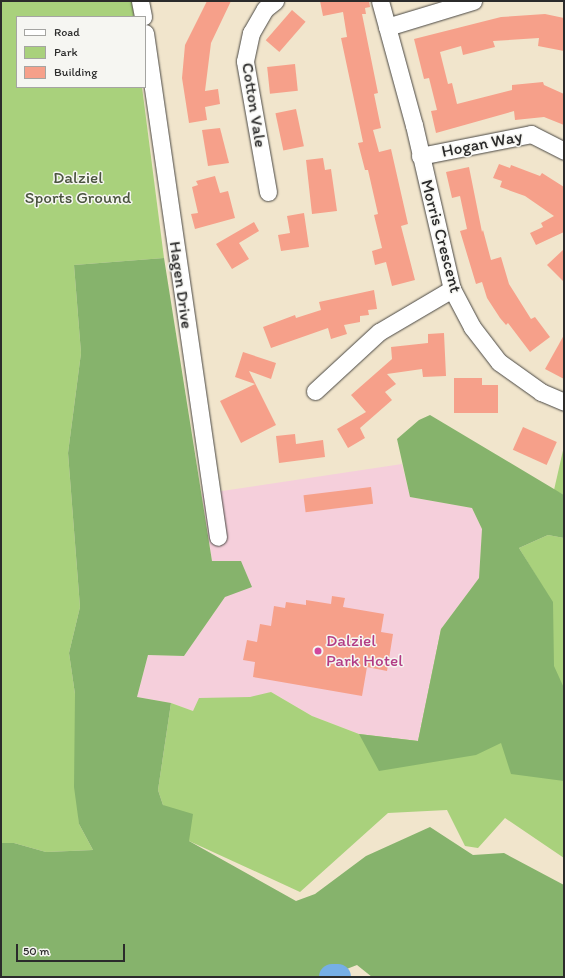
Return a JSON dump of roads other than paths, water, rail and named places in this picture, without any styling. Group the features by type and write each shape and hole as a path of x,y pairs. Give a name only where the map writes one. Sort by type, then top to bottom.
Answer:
{"street":[{"path":"140,1 143,16"},
{"name":"Cotton Vale","path":"268,192 245,61 251,33 266,9 275,1"},
{"name":"Morris Crescent","path":"380,1 414,125 452,288 472,327 499,362 541,392 564,402"},
{"path":"387,27 473,1"},
{"name":"Hagen Drive","path":"146,40 218,537"},
{"name":"Hogan Way","path":"420,156 531,134 564,151"},
{"path":"315,390 379,332 452,288"}],"waterway":[{"path":"332,977 338,977"}],"place":[{"name":"Dalziel Park Hotel","path":"318,651"}],"park label":[{"name":"Dalziel Sports Ground","path":"78,188"}]}
